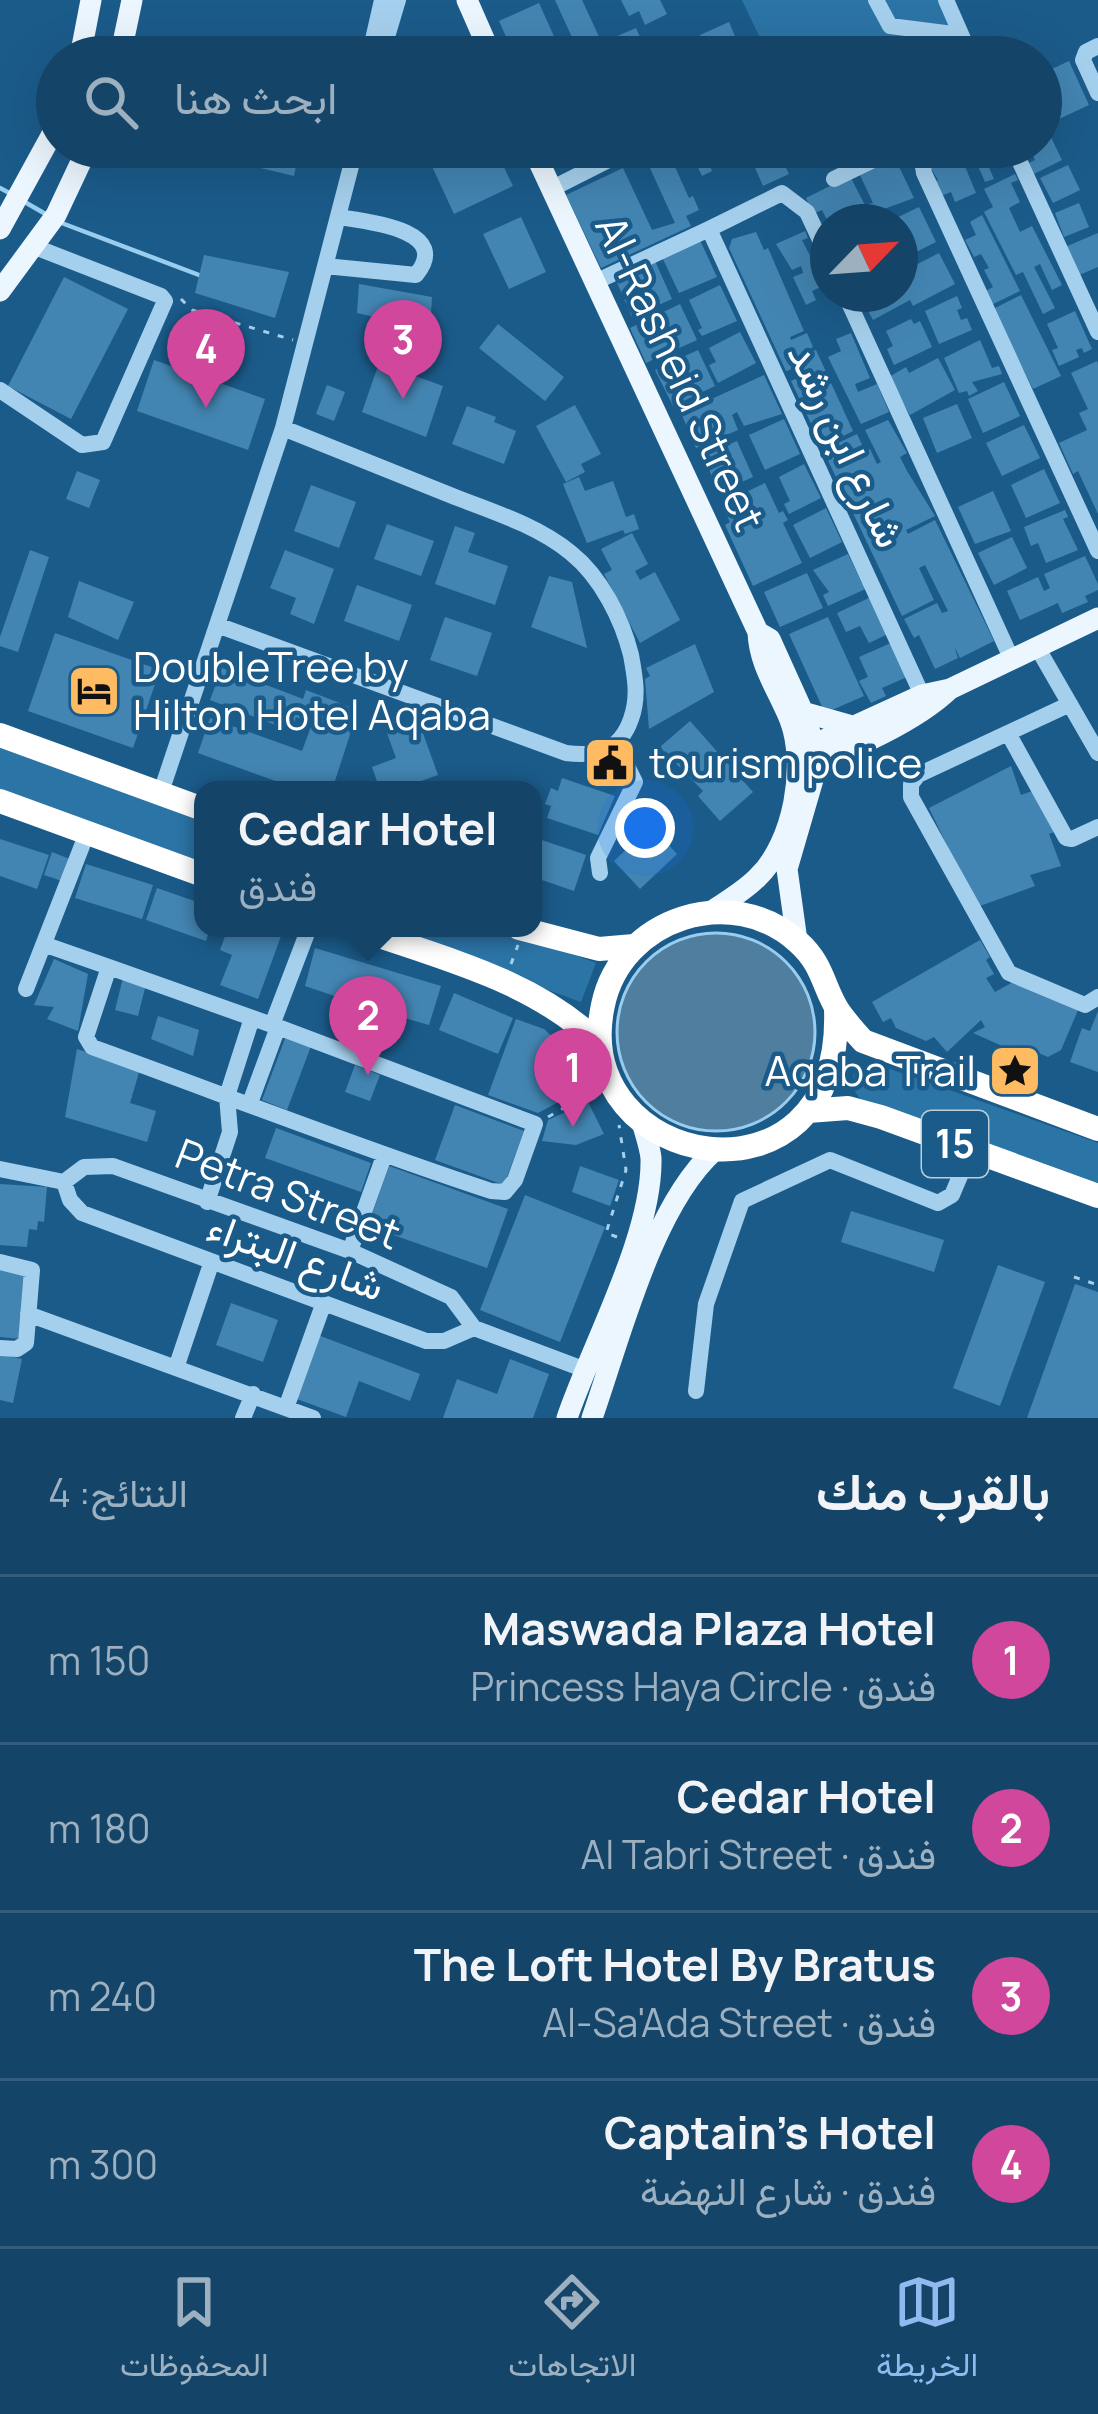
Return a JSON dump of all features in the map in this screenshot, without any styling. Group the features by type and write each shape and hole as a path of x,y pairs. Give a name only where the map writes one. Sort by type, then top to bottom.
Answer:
{"highway":[{"path":"0,735 194,805"},
{"path":"0,801 194,872"},
{"path":"797,940 757,919 712,911 683,916 634,946 610,982 600,1023 600,1045 610,1080 630,1123 676,1143 714,1151 766,1142 808,1111 828,1081 838,1046 836,1009"},
{"path":"380,937 503,982 559,1009 600,1045"},
{"path":"530,937 599,949 634,946"},
{"name":"15","path":"797,940 829,983 836,1009 862,1041 1098,1129"},
{"name":"15","path":"808,1111 848,1108 1098,1196"}],"main road":[{"path":"84,36 91,0"},
{"path":"124,36 132,0"},
{"path":"468,0 483,36"},
{"path":"0,229 36,166"},
{"path":"0,291 35,248 80,168"},
{"name":"Al-Rasheid Street","path":"542,168 758,632 760,656 811,754"},
{"path":"712,911 758,878 773,858 811,754 856,727 936,696 1098,618"},
{"name":"Al-Rasheid Street","path":"758,632 770,639 803,712 811,754"},
{"path":"811,754 901,725 936,696"},
{"path":"803,712 856,727"},
{"path":"797,940 787,868 811,754"},
{"path":"567,1418 634,1242 651,1156 630,1123"},
{"path":"592,1418 662,1226 699,1165 714,1151"}],"street":[{"path":"374,36 382,0"},
{"path":"387,36 398,0"},
{"path":"876,0 890,26 962,35"},
{"path":"946,0 962,35"},
{"path":"1098,46 1082,60 1098,93"},
{"path":"161,792 283,428 351,168"},
{"path":"551,189 592,168"},
{"path":"834,179 857,168"},
{"path":"923,168 1098,551"},
{"path":"1023,168 1098,332"},
{"path":"593,283 782,193 810,218"},
{"path":"325,266 416,275 424,260 422,248 398,226 338,217"},
{"name":"شارع ابن رشد","path":"709,230 936,696"},
{"path":"0,390 82,445 103,442 165,301 35,248"},
{"name":"شارع ابن رشد","path":"853,312 1012,660"},
{"path":"217,625 566,753 588,756 616,744 631,721 637,697 631,656 615,612 574,555 546,535 498,514 283,428"},
{"path":"1037,647 1098,753"},
{"path":"1070,704 918,775 911,784 911,797 1009,973 1085,1005 1098,997"},
{"path":"1008,733 1066,838 1098,826"},
{"path":"601,873 598,858 635,782 616,744"},
{"path":"26,989 86,833"},
{"path":"250,1103 306,937"},
{"path":"46,945 109,967 275,1026 535,1124 515,1180 499,1193 384,1156 88,1045 86,1037 109,967"},
{"path":"207,1202 230,1132 227,1096 252,1018"},
{"path":"696,1391 706,1304 742,1201 830,1160 938,1203 952,1195 970,1150"},
{"path":"350,1251 384,1156"},
{"name":"Petra Street","path":"64,1182 84,1167 112,1166 350,1251 451,1297 474,1328"},
{"path":"0,1169 64,1182"},
{"name":"شارع البتراء","path":"64,1182 70,1200 82,1213 323,1305 426,1341 444,1341 474,1328"},
{"path":"0,1262 32,1270 26,1342 16,1349 0,1348"},
{"path":"177,1365 211,1264"},
{"path":"286,1408 323,1305"},
{"path":"28,1313 313,1418"},
{"path":"474,1328 583,1369"},
{"path":"243,1418 253,1394"}],"path":[{"path":"161,296 184,299 192,310 305,344"},
{"path":"503,982 518,937"},
{"path":"535,1124 600,1088"},
{"path":"630,1123 626,1170 606,1233 634,1242"},
{"path":"1075,1277 1098,1285"}],"shaded area":[{"path":"742,0 945,0 961,36 759,36"},
{"path":"0,741 194,810 194,860 0,790"},
{"path":"716,933 754,941 786,962 807,994 815,1032 807,1070 786,1102 754,1123 716,1131 678,1123 646,1102 625,1070 617,1032 625,994 646,962 678,941"},
{"path":"402,937 528,937 596,963 581,1002"},
{"path":"866,1064 1098,1143 1098,1188 860,1099 852,1087 854,1072"}],"building":[{"path":"555,0 582,0 599,36 571,36"},
{"path":"621,0 660,0 667,14 645,25 639,11 629,16"},
{"path":"539,3 554,36 506,36 499,21"},
{"path":"729,22 735,36 700,36"},
{"path":"1069,61 1089,105 1062,118 1062,64"},
{"path":"1068,165 1080,190 1053,203 1040,178"},
{"path":"261,168 296,168 294,176"},
{"path":"433,168 504,168 513,186 454,214"},
{"path":"623,168 652,230 675,223 650,168 675,168 699,210 686,216 691,226 601,268 566,195"},
{"path":"755,168 786,168 789,174 763,186"},
{"path":"900,168 914,198 898,204 869,204 873,203 858,171"},
{"path":"931,168 966,168 976,193 955,202 951,192 939,197 933,182 938,180"},
{"path":"979,168 989,168 994,179 985,182"},
{"path":"1015,174 1018,180 1011,183 1020,202 1009,208 1020,232 1032,226 1062,285 1052,290 1040,264 1034,267 1055,308 1043,314 1023,272 1016,275 984,212 993,207 984,189"},
{"path":"850,176 864,204 810,207 806,198"},
{"path":"1079,203 1089,227 1064,237 1055,213"},
{"path":"918,207 936,242 918,251"},
{"path":"982,215 1020,291 991,305 984,292 993,287 984,270 989,268 981,254 974,257 965,240 976,235 970,222"},
{"path":"521,217 546,272 509,289 483,234"},
{"path":"805,231 808,238 802,240 810,256 810,303 806,305 793,277 803,273 801,266 792,270 776,244"},
{"path":"756,232 764,250 768,248 804,331 791,340 807,333 813,347 804,355 816,350 853,431 822,447 791,381 797,378 793,369 786,371 729,248 732,239"},
{"path":"1098,233 1098,267 1077,276 1065,247"},
{"path":"700,240 717,277 679,293 662,257"},
{"path":"939,253 955,284 918,303 918,264"},
{"path":"204,255 289,272 275,318 195,293"},
{"path":"655,261 672,299 632,317 615,278"},
{"path":"64,277 128,309 71,419 8,386"},
{"path":"359,284 432,297 430,329 357,313"},
{"path":"720,285 737,321 702,336 689,300"},
{"path":"1021,295 1061,376 1033,389 993,309"},
{"path":"957,296 961,320 967,318 972,330 939,344 925,311"},
{"path":"680,304 697,340 646,363 630,328"},
{"path":"1075,311 1092,349 1076,350 1079,357 1059,366 1052,350 1058,348 1047,324"},
{"path":"911,319 914,324 920,321 932,347 894,365 886,331"},
{"path":"498,324 564,377 545,401 479,348"},
{"path":"740,332 756,363 718,383 709,365 716,362 709,348"},
{"path":"851,333 870,378 855,384 858,392 877,384 889,412 861,424 828,357 841,351 836,339"},
{"path":"980,340 992,368 999,366 1002,374 972,382 978,391 969,396 967,391 959,393 944,358"},
{"path":"698,350 715,386 673,406 655,370"},
{"path":"938,358 955,390 910,415 889,377"},
{"path":"154,360 265,399 248,450 137,411"},
{"path":"1097,361 1098,514 1059,443 1087,430 1079,413 1088,409 1071,373"},
{"path":"379,363 443,386 426,437 362,412"},
{"path":"764,375 782,414 744,426 737,412 732,415 738,430 696,448 681,413"},
{"path":"1004,382 1020,416 983,433 968,399"},
{"path":"327,385 345,392 334,421 316,414"},
{"path":"957,404 972,438 937,453 923,418"},
{"path":"575,405 601,454 581,464 585,472 566,482 536,426"},
{"path":"467,406 516,431 504,464 452,444"},
{"path":"784,419 800,454 765,470 749,435"},
{"path":"888,420 907,453 900,457 935,516 906,530 908,534 935,520 994,641 960,658 954,646 958,658 935,669 919,635 914,638 904,619 937,603 942,613 948,611 925,565 919,568 934,600 902,616 823,450 857,434 877,464 881,462 865,430"},
{"path":"1024,425 1040,458 1002,476 986,443"},
{"path":"737,441 753,477 719,492 703,456"},
{"path":"804,464 821,498 789,514 784,504 790,501 779,477"},
{"path":"1044,469 1060,503 1026,518 1011,485"},
{"path":"77,471 100,480 89,508 66,499"},
{"path":"579,477 585,491 613,481 626,517 634,514 639,529 587,543 563,484"},
{"path":"765,483 779,513 783,511 788,520 783,523 802,563 753,586 725,525 730,522 721,504"},
{"path":"311,485 356,502 339,548 294,531"},
{"path":"993,491 1011,531 975,544 958,507"},
{"path":"826,508 842,542 810,558 793,525"},
{"path":"1065,510 1068,517 1063,519 1078,550 1046,563 1038,543 1031,546 1024,527"},
{"path":"387,524 434,541 421,576 374,559"},
{"path":"455,526 475,533 468,552 508,566 495,605 435,584"},
{"path":"632,533 648,564 635,571 640,580 655,572 680,620 640,643 604,574 612,570 601,549"},
{"path":"1012,537 1027,568 994,585 978,553"},
{"path":"30,550 49,557 18,652 0,646 0,637"},
{"path":"285,550 334,569 314,624 290,614 296,598 270,588"},
{"path":"848,554 862,583 867,580 870,587 828,606 823,595 829,592 813,570"},
{"path":"1085,556 1098,584 1098,590 1085,596 1088,602 1062,613 1058,603 1020,620 1007,591 1038,577 1044,591 1050,588 1044,574"},
{"path":"807,573 823,608 780,627 764,592"},
{"path":"549,576 572,582 587,648 531,627"},
{"path":"79,581 134,602 118,640 68,617"},
{"path":"357,585 412,605 399,641 344,621"},
{"path":"873,596 890,633 869,643 860,626 846,632 837,613"},
{"path":"445,617 492,633 477,676 430,660"},
{"path":"828,617 864,696 825,713 789,634"},
{"name":"DoubleTree by Hilton Hotel Aqaba","path":"55,633 160,670 133,748 28,711"},
{"path":"891,643 907,677 882,688 886,696 871,703 859,681 868,677 859,657"},
{"path":"695,644 714,692 649,729 645,679 650,676 646,668"},
{"path":"222,668 303,699 306,690 358,710 335,781 275,781 198,753 210,718 302,751 312,724 296,717 291,731 210,700"},
{"path":"690,721 753,792 720,821 698,796 703,791 660,747"},
{"path":"419,722 438,775 421,781 377,781 372,767 396,758 387,733"},
{"path":"1011,766 1021,795 1035,790 1057,831 1049,834 1061,866 1030,875 1035,886 977,907 929,808"},
{"path":"562,778 615,796 598,835 547,818 551,806 545,804 551,788 558,791"},
{"path":"651,826 677,854 640,889 614,861"},
{"path":"0,839 49,855 37,889 0,876"},
{"path":"542,840 586,855 574,891 542,880"},
{"path":"52,852 72,860 65,882 44,875"},
{"path":"86,864 153,885 142,919 75,898"},
{"path":"157,888 194,901 194,937 146,920"},
{"path":"225,937 281,937 258,999 220,985 232,955 220,950"},
{"path":"980,940 990,957 986,960 994,974 986,978 995,992 1013,982 1078,1010 1061,1050 1048,1057 1020,1045 1005,1079 1000,1070 1009,1049 973,1033 985,1027 981,1020 947,1052 934,1037 926,1041 896,1028 891,1018 883,1022 872,1002"},
{"path":"315,948 441,986 429,1025 394,1015 387,1047 350,1033 358,1004 305,986"},
{"path":"54,959 88,974 78,1031 47,1019 54,1007 34,1005"},
{"path":"123,978 146,984 138,1016 115,1010"},
{"path":"454,993 513,1018 498,1054 439,1030"},
{"path":"1098,1011 1098,1072 1070,1062 1082,1028 1090,1031"},
{"path":"158,1016 199,1030 193,1056 151,1039"},
{"path":"516,1019 544,1029 571,1054 575,1080 566,1098 538,1113 488,1095"},
{"path":"286,1036 311,1046 287,1110 262,1100"},
{"path":"77,1049 140,1069 130,1103 156,1111 147,1142 65,1117"},
{"path":"355,1065 380,1075 370,1101 345,1092"},
{"path":"588,1102 604,1134 576,1145 542,1141 548,1120"},
{"path":"455,1105 524,1131 504,1185 435,1160"},
{"path":"276,1128 371,1163 361,1192 265,1158"},
{"path":"389,1166 508,1209 487,1268 368,1226"},
{"path":"580,1166 619,1180 610,1206 572,1192"},
{"path":"0,1184 47,1187 44,1222 38,1221 37,1230 29,1229 27,1247 0,1245"},
{"path":"525,1195 605,1227 560,1342 480,1310"},
{"path":"851,1211 944,1240 934,1272 841,1242"},
{"path":"0,1265 28,1268 21,1339 0,1337"},
{"path":"998,1265 1045,1282 1000,1406 953,1388"},
{"path":"1075,1284 1098,1292 1098,1418 1027,1418"},
{"path":"231,1303 278,1320 263,1362 216,1345"},
{"path":"318,1335 420,1374 410,1401 359,1381 346,1417 294,1398"},
{"path":"0,1354 22,1359 13,1403 0,1400"},
{"path":"510,1359 549,1374 533,1418 443,1418 457,1379 497,1394"}],"waterway":[{"path":"0,188 13,195"},
{"path":"23,201 49,216"},
{"path":"59,222 199,275"}],"place":[{"name":"The Loft Hotel By Bratus","path":"403,399"},
{"name":"Captain's Hotel","path":"206,408"},
{"name":"DoubleTree by Hilton Hotel Aqaba","path":"94,691"},
{"name":"tourism police","path":"610,763"},
{"name":"Aqaba Trail","path":"1015,1071"},
{"name":"Cedar Hotel","path":"368,1075"},
{"name":"Maswada Plaza Hotel","path":"573,1127"}]}
